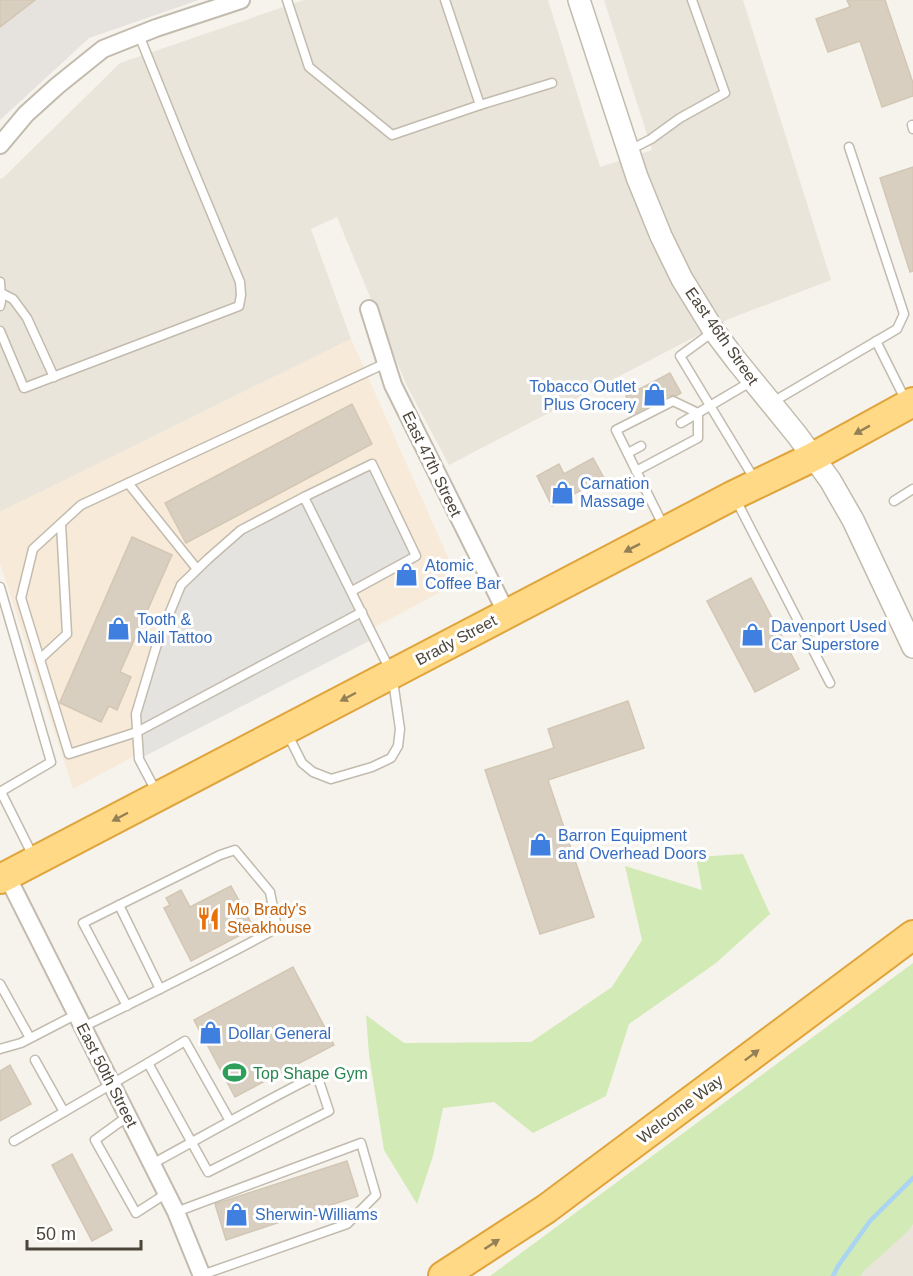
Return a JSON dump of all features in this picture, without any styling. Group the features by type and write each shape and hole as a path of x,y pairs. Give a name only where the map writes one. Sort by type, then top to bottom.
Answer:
{"highway":[{"name":"Brady Street","path":"4,878 745,489 813,457 910,403"},
{"name":"Welcome Way","path":"443,1276 546,1209 913,935"}],"street":[{"path":"0,145 26,114 103,49 241,0"},
{"name":"East 46th Street","path":"579,0 637,177 661,236 682,279 714,331 830,480 853,520 913,647"},
{"name":"East 47th Street","path":"369,309 393,385 507,614"},
{"name":"East 50th Street","path":"4,878 80,1021 176,1212 201,1276"}],"lane":[{"path":"287,0 309,67 392,135 552,82"},
{"path":"445,0 480,105"},
{"path":"629,150 725,93 692,0"},
{"path":"0,331 24,388 239,306 240,282 139,35"},
{"path":"771,404 897,328 904,314 849,147"},
{"path":"0,282 2,301 0,306"},
{"path":"1,293 13,300 27,318 54,377"},
{"path":"714,331 680,356 711,406 830,683"},
{"path":"876,341 910,403"},
{"path":"362,612 137,732 69,754 21,598 33,549 81,505 386,363"},
{"path":"681,423 753,381"},
{"path":"666,531 616,430 673,401 698,413"},
{"path":"636,471 698,438 698,413"},
{"path":"628,453 641,446"},
{"path":"159,797 139,759 136,714 157,644 181,585 241,530 372,464 416,556 352,591"},
{"path":"128,483 197,569"},
{"path":"894,501 913,489"},
{"path":"285,730 302,763 312,772 331,779 372,767 390,758 398,746 400,729 392,674 304,497"},
{"path":"40,658 67,634 61,524"},
{"path":"0,587 51,762 0,792 36,861"},
{"path":"0,1049 126,1006 278,928 270,892 235,850 220,855 83,923 126,1006"},
{"path":"120,905 160,989"},
{"path":"0,984 30,1038"},
{"path":"14,1141 185,1041 230,1121"},
{"path":"35,1060 64,1112"},
{"path":"148,1063 192,1142 208,1172 329,1111 317,1075 230,1121 192,1142 152,1164"},
{"path":"128,1116 95,1140 136,1213 166,1193"},
{"path":"176,1212 361,1143 376,1195 347,1224 201,1276"}],"shaded area":[{"path":"0,0 199,0 89,38 0,120"},
{"path":"304,0 548,0 600,167 652,150 604,0 743,0 831,280 729,319 449,465 406,384 337,217 311,229 351,339 0,512 0,179 120,63"},
{"path":"351,339 459,582 73,789 0,563 0,512"},
{"path":"372,464 416,556 352,591 375,638 139,759 136,714 181,585 241,530"},
{"path":"913,1149 913,1276 811,1276"}],"green space":[{"path":"743,854 770,914 716,963 629,1024 606,1096 533,1133 494,1102 443,1108 433,1156 417,1204 384,1150 369,1055 366,1015 404,1043 531,1042 612,987 642,940 625,866 702,890 696,857"},
{"path":"913,963 913,1224 860,1276 490,1276"}],"building":[{"path":"0,0 35,0 0,27"},
{"path":"847,0 885,0 913,83 913,96 882,107 860,41 828,52 816,19 850,7"},
{"path":"913,167 913,271 910,272 880,178"},
{"name":"Tobacco Outlet Plus Grocery","path":"670,373 681,393 676,396 670,395 635,413 626,396"},
{"path":"352,404 372,444 186,543 165,503"},
{"name":"Carnation Massage","path":"593,458 604,478 552,506 537,476 559,464 564,474"},
{"path":"132,537 172,555 120,672 131,677 117,710 109,706 101,722 60,702"},
{"name":"Davenport Used Car Superstore","path":"751,578 799,669 755,692 707,601"},
{"name":"Barron Equipment and Overhead Doors","path":"628,701 644,748 548,780 594,917 540,934 485,770 554,748 548,729"},
{"name":"Mo Brady's Steakhouse","path":"231,886 254,928 191,961 164,908 170,905 166,898 181,890 190,907"},
{"path":"293,967 334,1045 235,1097 194,1020"},
{"path":"10,1065 31,1104 0,1121 0,1071"},
{"path":"72,1154 112,1230 92,1241 52,1165"},
{"path":"347,1161 358,1196 226,1240 215,1204"}],"waterway":[{"path":"833,1276 870,1221 913,1178"}],"place":[{"name":"Tobacco Outlet Plus Grocery","path":"654,395"},
{"name":"Carnation Massage","path":"562,492"},
{"name":"Atomic Coffee Bar","path":"407,574"},
{"name":"Tooth & Nail Tattoo","path":"119,628"},
{"name":"Davenport Used Car Superstore","path":"753,635"},
{"name":"Barron Equipment and Overhead Doors","path":"540,844"},
{"name":"Mo Brady's Steakhouse","path":"209,918"},
{"name":"Dollar General","path":"210,1033"},
{"name":"Top Shape Gym","path":"235,1073"},
{"name":"Sherwin-Williams","path":"237,1214"}]}
